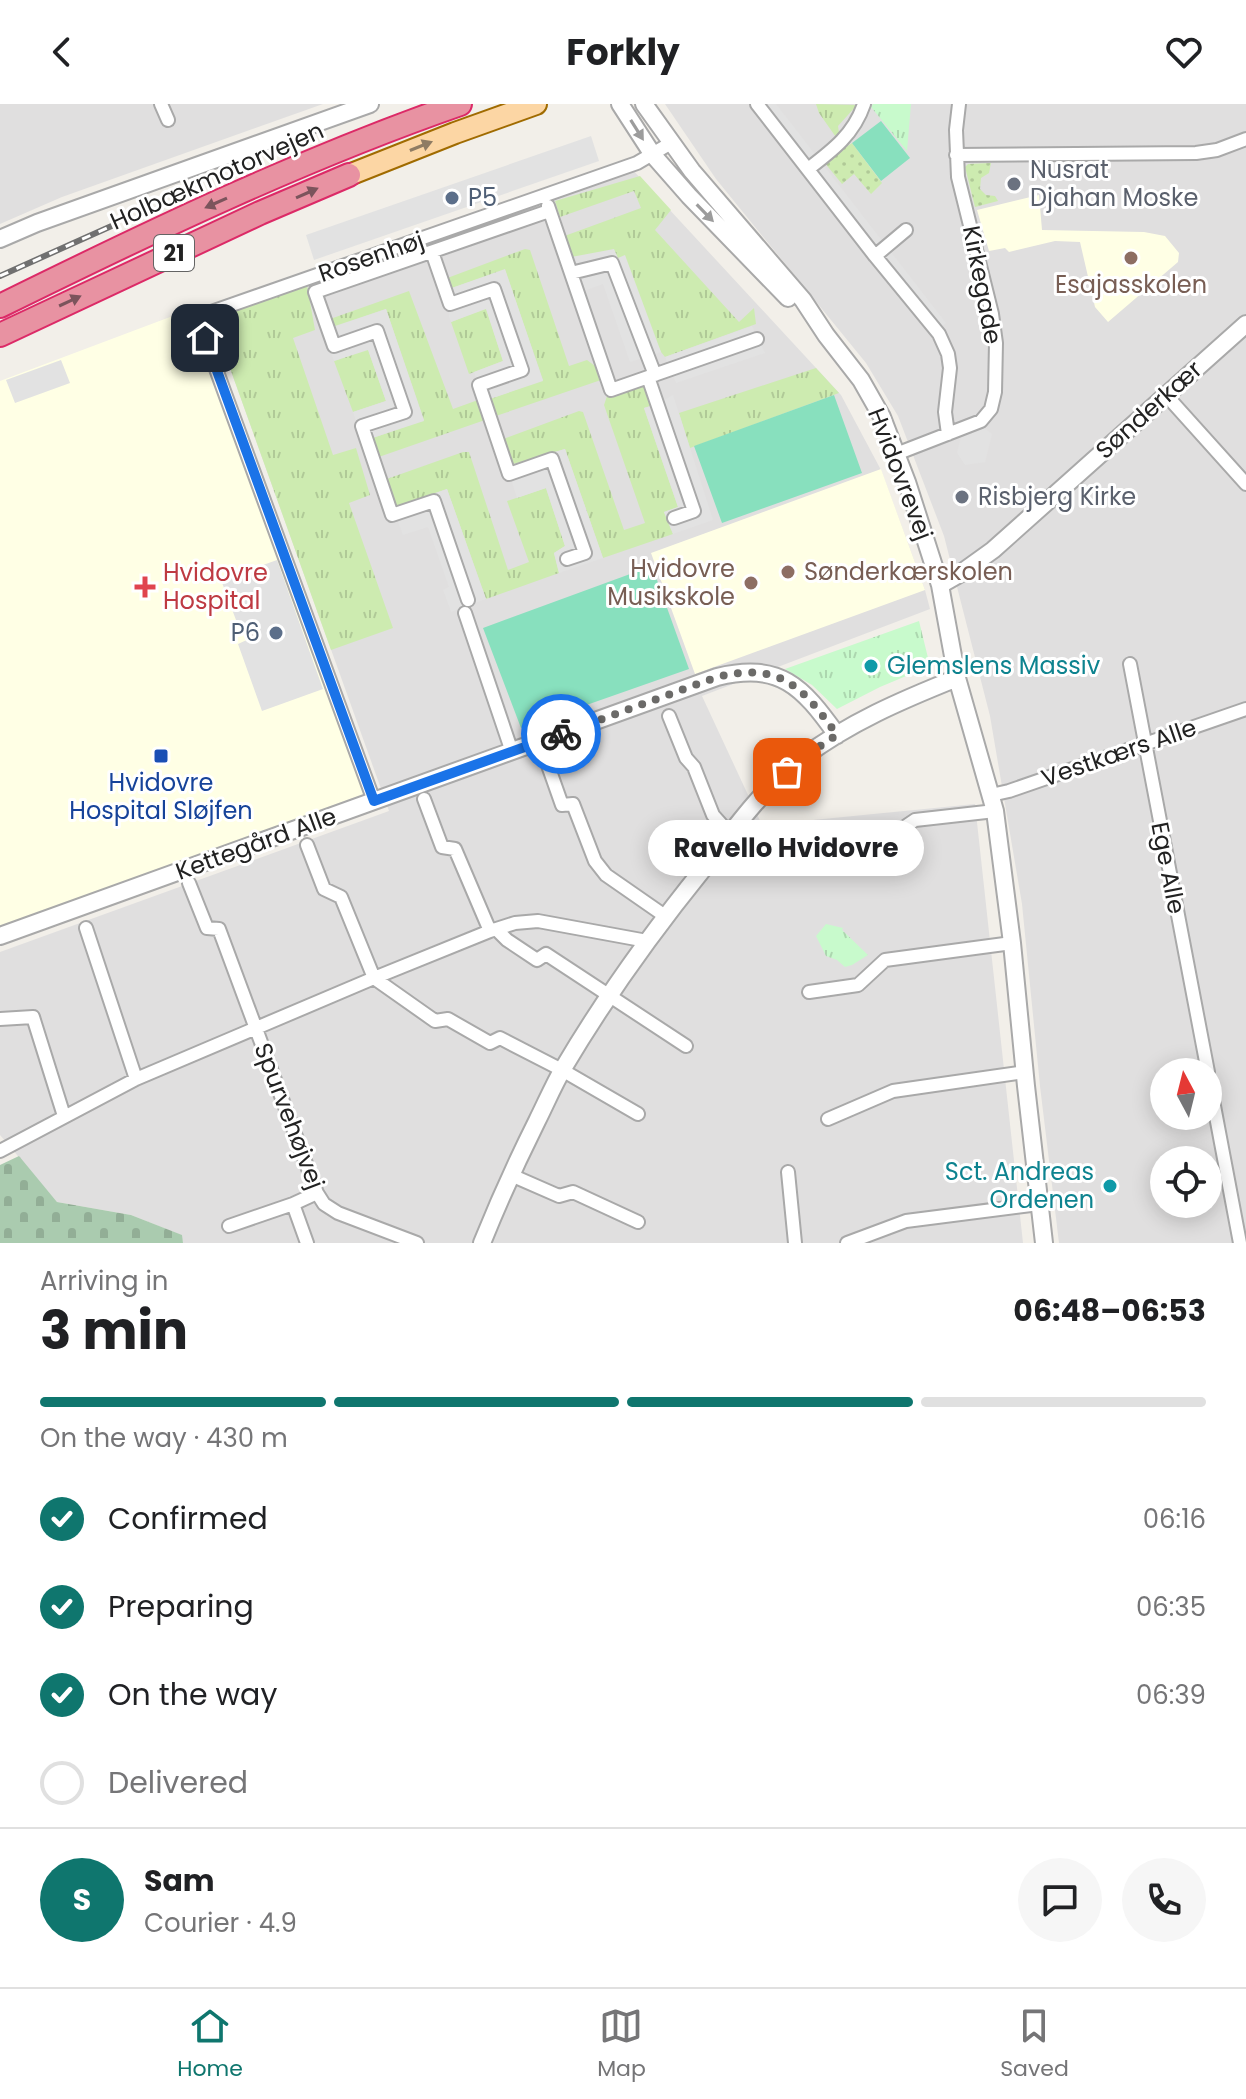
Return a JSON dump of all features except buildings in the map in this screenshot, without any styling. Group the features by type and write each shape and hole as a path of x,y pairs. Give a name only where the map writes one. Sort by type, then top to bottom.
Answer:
{"highway":[{"name":"Holbækmotorvejen","path":"0,306 215,203 339,150 460,104"},
{"name":"21","path":"0,335 249,218 349,175"}],"main road":[{"name":"21","path":"349,175 536,104"}],"street":[{"path":"161,104 168,120"},
{"path":"0,239 51,217 370,104"},
{"name":"Hvidovrevej","path":"620,104 653,155 689,196 826,335"},
{"name":"Hvidovrevej","path":"644,104 721,206 803,300 861,380 882,417 918,514 940,585 957,678 993,803 1012,943 1044,1243"},
{"path":"757,104 939,334 948,354 950,368 945,412 948,434"},
{"path":"808,169 852,131 864,104"},
{"name":"Kirkegade","path":"896,454 981,421 991,409 995,392 996,343 992,314 958,177 956,130 959,104"},
{"path":"956,155 1196,153 1217,150 1246,139"},
{"name":"Rosenhøj","path":"374,801 197,317 544,196 653,155 671,143"},
{"path":"544,196 611,390 757,339"},
{"name":"Rosenhøj","path":"512,752 434,501 392,515 362,426 405,412 377,331 334,346 315,292 549,211"},
{"path":"875,256 906,230"},
{"name":"Rosenhøj","path":"432,252 450,304 494,289 522,370 479,385 509,474 552,459 585,553 567,559"},
{"path":"571,273 612,263 652,376 694,511 674,518"},
{"name":"Sønderkær","path":"940,585 993,550 1246,324"},
{"path":"1166,395 1246,484"},
{"name":"Ege Alle","path":"1130,664 1205,1058"},
{"name":"Kettegård Alle","path":"0,936 717,677 738,672 763,673 781,679 813,702 837,735"},
{"path":"482,1243 562,1070 608,995 730,834 799,760 888,707 957,678"},
{"name":"Vestkærs Alle","path":"993,803 1009,791 1246,709"},
{"path":"669,716 713,815 730,834"},
{"path":"544,754 562,805 573,804 595,861 606,875 665,916"},
{"path":"424,799 442,847 455,849 493,930 537,960 546,954 686,1046"},
{"path":"865,854 915,820 993,803"},
{"path":"307,845 324,889 341,897 374,978 435,1021 448,1019 490,1043 500,1038 638,1114"},
{"name":"Spurvehøjvej","path":"189,883 207,928 219,929 320,1198"},
{"name":"Spurvehøjvej","path":"0,1151 136,1079 493,930 515,923 538,921 647,941"},
{"path":"86,928 136,1079"},
{"path":"809,992 858,985 885,960 1012,943"},
{"path":"0,1019 33,1017 64,1116"},
{"path":"828,1119 893,1091 1025,1072"},
{"name":"Ege Alle","path":"1219,1130 1240,1243"},
{"path":"788,1172 795,1243"},
{"path":"511,1175 559,1196 573,1192 638,1222"},
{"path":"229,1226 320,1198 338,1213 417,1243"},
{"path":"293,1204 307,1243"},
{"path":"847,1243 906,1221 1039,1204"}],"shaded area":[{"path":"0,104 323,104 62,197 0,224"},
{"path":"665,104 1246,104 1246,1243 1059,1243 1022,904 990,716 944,536 898,416 866,363 716,179"},
{"path":"765,104 776,104 946,323 939,329"},
{"name":"P5","path":"591,136 599,161 314,260 306,235"},
{"path":"631,168 841,395 881,470 925,590 930,609 702,696 762,825 975,804 1023,1243 183,1243 181,1235 131,1215 57,1202 0,1135 0,952 389,811 212,318"},
{"name":"Esajasskolen","path":"1039,195 1042,230 1144,232 1165,236 1179,253 1178,262 1108,322 1095,307 1080,242 1055,241 1009,252 1005,248 989,251 977,210"},
{"path":"614,249 618,258 625,255 661,352 630,362 603,284 578,293 566,258"},
{"path":"505,269 543,381 484,401 474,372 503,361 486,309 451,322 446,290"},
{"path":"386,309 424,421 363,441 353,412 386,401 368,350 334,361 323,330"},
{"name":"Hvidovre Hospital","path":"186,311 366,793 0,928 0,381"},
{"path":"752,326 765,353 676,383 665,357"},
{"path":"61,360 70,383 15,403 6,380"},
{"path":"673,395 713,520 673,534 664,512 678,507 644,408"},
{"path":"984,428 992,434 985,462 965,465 957,453 961,437"},
{"path":"565,449 603,558 559,573 554,553 565,546 546,488 517,498 507,466"},
{"name":"Sønderkærskolen","path":"881,469 925,590 695,674 651,553"},
{"path":"447,489 486,599 451,612 443,590 449,587 428,527 403,535 393,508"},
{"name":"P6","path":"277,560 323,689 262,711 238,644 251,638 246,626 239,628 221,580"}],"green space":[{"path":"816,104 857,105 838,126 840,139 819,113"},
{"path":"873,104 911,104 907,151 871,107"},
{"path":"881,121 910,158 881,181 852,143"},
{"path":"852,143 882,183 871,194 854,174 842,184 824,162"},
{"path":"991,163 989,173 981,178 980,189 986,195 995,196 998,201 975,207 965,167 968,164"},
{"path":"640,176 671,210 655,230 739,322 754,308 756,324 665,357 618,259 566,258 559,238 641,208 634,191 560,217 555,201"},
{"path":"525,249 530,250 569,366 587,360 595,366 601,380 490,418 484,401 543,380 505,270 446,290 442,280"},
{"path":"307,285 315,330 293,338 333,455 356,448 370,495 349,503 393,628 331,650 212,318"},
{"path":"409,291 453,409 478,400 485,420 373,459 370,439 424,420 386,309 331,328 327,318"},
{"path":"486,308 503,361 469,374 451,322"},
{"path":"368,349 386,401 353,412 334,361"},
{"path":"816,368 839,393 690,448 679,413"},
{"path":"642,385 651,386 657,404 644,408 678,507 664,512 673,534 603,558 565,449 507,466 498,441 583,412 624,530 645,523 604,405 607,396"},
{"path":"834,395 862,473 722,523 694,446"},
{"path":"469,452 508,570 529,562 507,501 546,488 565,546 554,553 559,573 486,599 447,489 394,507 384,480"},
{"path":"652,566 689,669 521,728 483,628"},
{"path":"919,621 930,666 837,709 812,685 785,669"},
{"path":"826,924 843,928 868,955 845,967 826,956 816,936"},
{"path":"19,1156 57,1202 131,1215 182,1235 183,1243 0,1243 0,1165"}],"railway":[{"path":"0,276 116,224"}],"way so far":[{"path":"561,734 717,677 738,672 763,673 799,689 813,702 837,735 799,760 787,772"}],"place":[{"name":"Nusrat Djahan Moske","path":"1014,184"},
{"name":"P5","path":"452,198"},
{"name":"Esajasskolen","path":"1131,258"},
{"name":"Risbjerg Kirke","path":"962,497"},
{"name":"Sønderkærskolen","path":"788,572"},
{"name":"Hvidovre Musikskole","path":"751,583"},
{"name":"Hvidovre Hospital","path":"145,587"},
{"name":"P6","path":"276,633"},
{"name":"Glemslens Massiv","path":"871,666"},
{"name":"Hvidovre Hospital Sløjfen","path":"161,756"},
{"name":"Ravello Hvidovre","path":"787,772"},
{"name":"Sct. Andreas Ordenen","path":"1110,1186"}],"route":[{"path":"205,338 374,801 561,734"}]}
